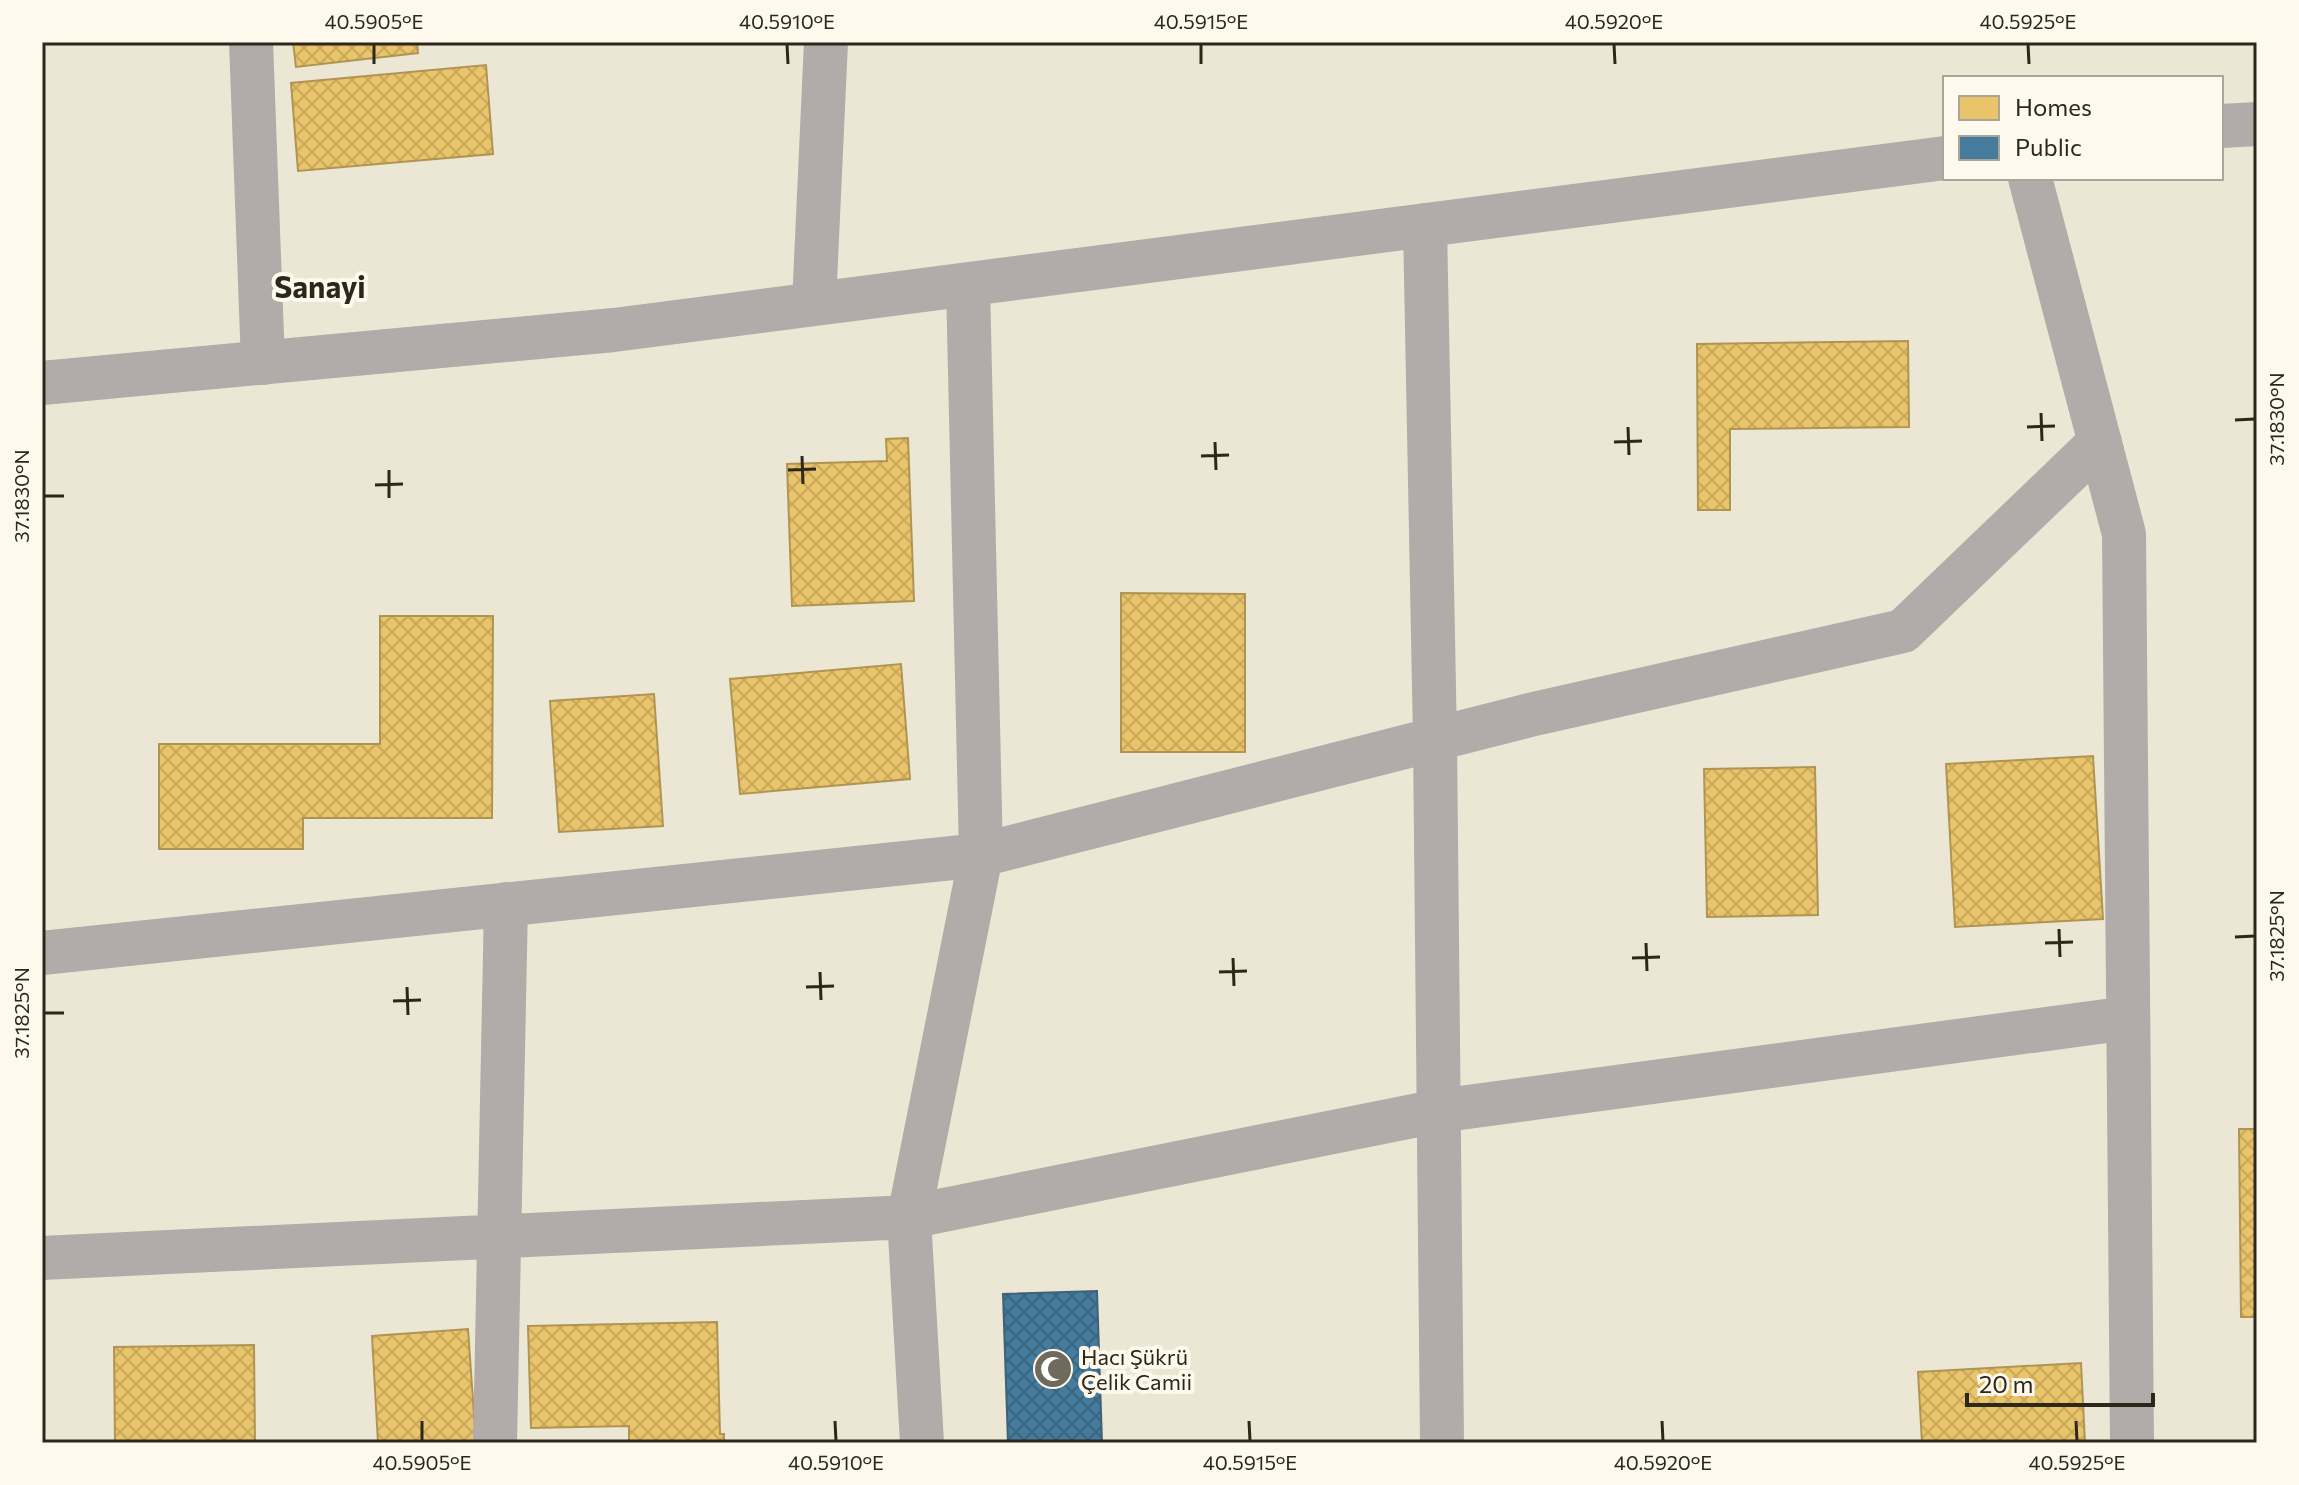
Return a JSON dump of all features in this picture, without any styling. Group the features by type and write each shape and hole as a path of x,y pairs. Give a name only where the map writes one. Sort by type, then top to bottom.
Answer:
{"street":[{"path":"251,42 263,363"},
{"path":"814,304 826,42"},
{"path":"2223,126 2257,124"},
{"path":"42,383 614,330 1943,158"},
{"path":"2031,180 2124,534 2132,1443"},
{"path":"1425,225 1435,739 1442,1443"},
{"path":"922,1443 909,1217 981,855 968,284"},
{"path":"42,953 981,855 1435,739 1903,631 2100,442"},
{"path":"495,1443 506,904"},
{"path":"42,1258 909,1217 1438,1111 2128,1018"}],"building: Homes":[{"path":"293,42 417,42 418,53 296,67"},
{"path":"486,65 493,154 298,171 291,83"},
{"path":"1908,341 1909,427 1730,429 1730,510 1698,510 1697,344"},
{"path":"908,438 914,601 792,606 787,464 887,461 886,439"},
{"path":"1121,593 1245,594 1245,752 1121,752"},
{"path":"380,616 493,616 492,818 303,818 303,849 159,849 159,744 380,744"},
{"path":"901,664 910,779 740,794 730,679"},
{"path":"654,694 663,826 559,832 550,701"},
{"path":"2093,756 2103,919 1955,927 1946,764"},
{"path":"1815,767 1818,915 1707,917 1704,769"},
{"path":"2239,1129 2257,1129 2257,1317 2241,1317"},
{"path":"717,1322 720,1434 724,1434 724,1443 629,1443 629,1426 531,1428 528,1326"},
{"path":"468,1329 476,1443 378,1443 372,1336"},
{"path":"254,1345 255,1443 115,1443 114,1347"},
{"path":"2081,1363 2085,1443 1922,1443 1918,1372"}],"building: Public":[{"name":"Hacı Şükrü Çelik Camii","path":"1097,1291 1102,1443 1008,1443 1003,1294"}],"place":[{"name":"Hacı Şükrü Çelik Camii","path":"1053,1369"}],"district":[{"name":"Sanayi","path":"320,285"}]}
